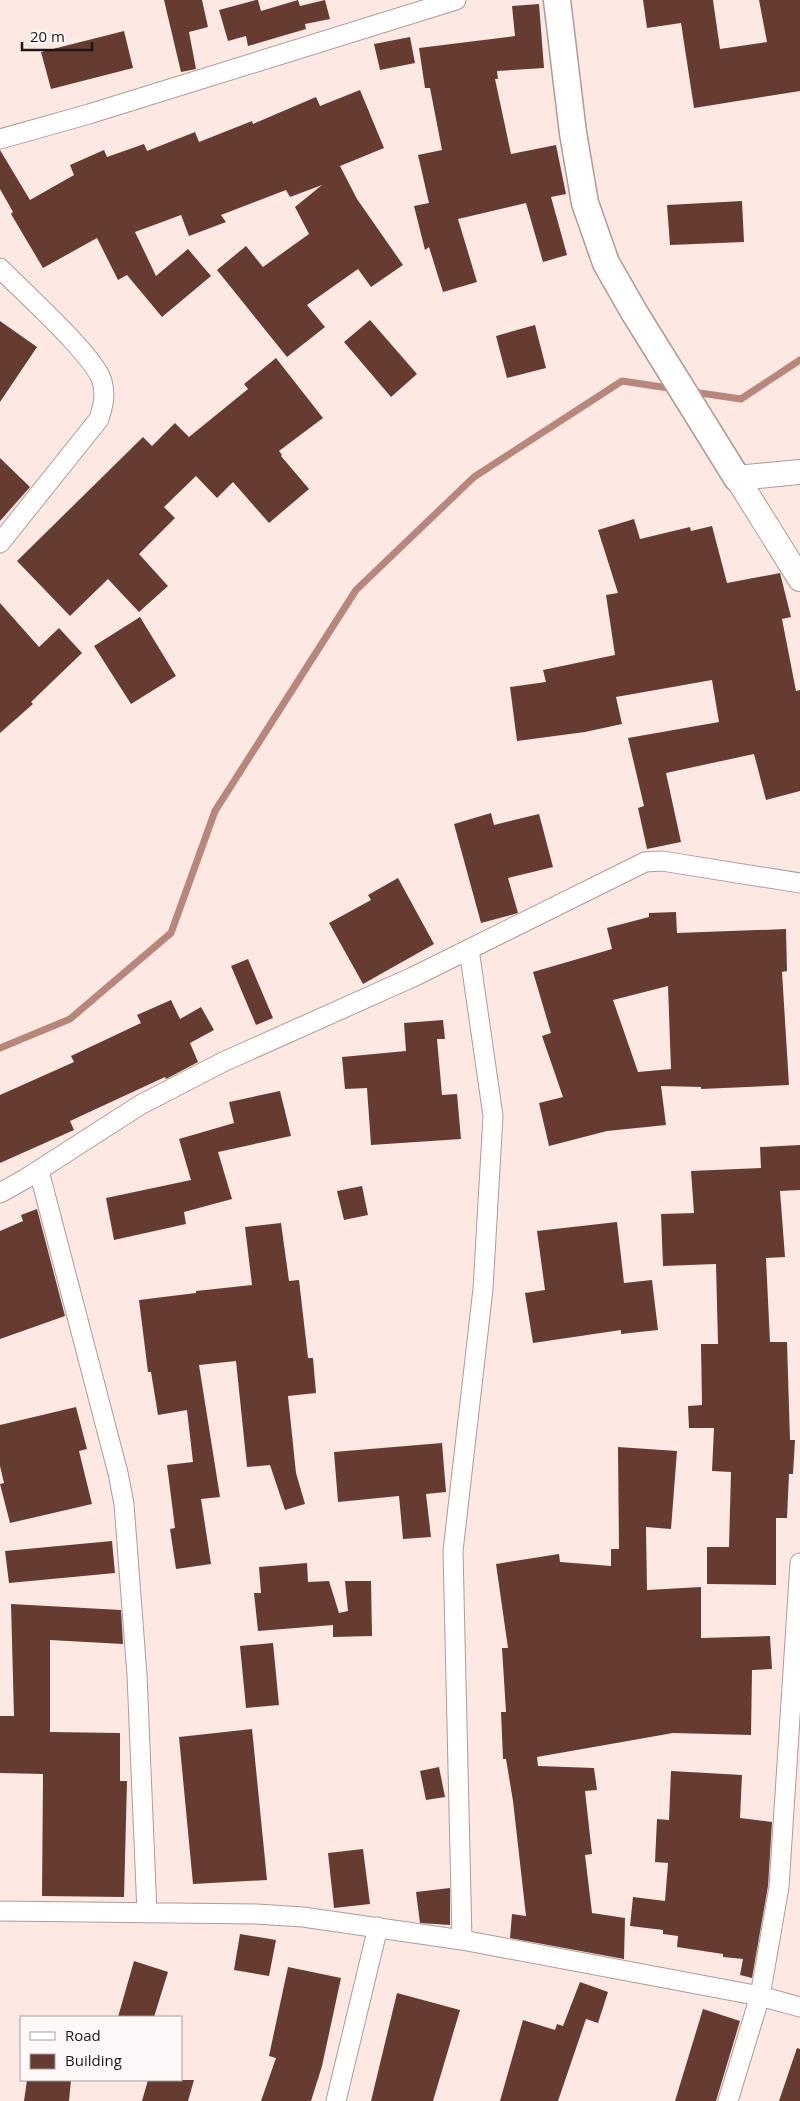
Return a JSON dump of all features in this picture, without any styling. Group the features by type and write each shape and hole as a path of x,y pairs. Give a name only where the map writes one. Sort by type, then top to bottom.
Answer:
{"main road":[{"path":"557,0 573,133 586,203 606,263 634,312 737,478"}],"street":[{"path":"0,139 89,114 456,0"},
{"path":"0,268 89,359 102,381 104,400 98,418 0,542"},
{"path":"800,472 737,478 800,579"},
{"path":"0,1193 39,1171 140,1105 206,1071 469,949 645,862 662,862 800,883"},
{"path":"462,1940 453,1551 483,1289 493,1116 469,949"},
{"path":"39,1171 118,1474 124,1504 137,1675 147,1913"},
{"path":"728,2101 760,1996 779,1887 800,1564"},
{"path":"0,1911 256,1914 302,1917 462,1940 760,1996 800,2007"},
{"path":"336,2101 378,1927"}],"building":[{"path":"164,0 202,0 208,27 189,32 196,69 181,72"},
{"path":"258,0 261,11 298,0 300,6 325,0 330,19 305,24 306,29 248,46 246,36 228,41 219,10"},
{"path":"643,0 713,0 720,49 767,42 759,0 800,0 800,91 694,108 681,23 647,28"},
{"path":"539,4 544,68 497,71 498,79 495,79 511,154 556,145 566,194 551,197 567,255 543,262 526,203 458,219 477,282 443,292 429,247 425,250 414,206 429,203 418,155 442,150 430,88 425,88 419,48 515,36 512,6"},
{"path":"124,31 133,68 51,89 41,52"},
{"path":"410,37 415,63 380,70 374,44"},
{"path":"360,90 384,148 340,166 357,199 403,265 371,287 358,269 307,305 325,327 287,357 217,270 246,246 263,267 309,234 295,207 322,185 290,197 286,190 221,215 226,222 189,236 181,215 135,232 156,276 188,249 211,276 162,317 127,275 118,280 97,238 43,268 11,214 13,212 0,189 0,150 30,200 74,175 70,165 104,150 107,157 144,144 147,151 195,132 199,142 252,121 253,124 316,97 320,106"},
{"path":"742,201 744,242 670,245 667,205"},
{"path":"370,320 417,374 391,397 344,342"},
{"path":"0,321 37,347 0,402"},
{"path":"535,325 546,368 507,378 496,336"},
{"path":"276,358 323,418 279,451 281,456 309,489 269,523 233,482 217,498 196,476 164,507 175,518 139,554 168,586 139,612 108,579 70,616 17,561 143,437 152,446 175,423 189,437 248,389 244,384"},
{"path":"0,458 30,487 0,521"},
{"path":"634,519 640,539 690,527 691,531 712,526 727,583 780,573 791,617 782,619 796,691 800,690 800,791 766,800 754,754 666,773 681,842 647,849 638,808 644,806 628,738 719,722 712,680 616,697 622,724 585,732 517,741 510,687 546,682 543,670 615,655 606,595 618,593 598,530"},
{"path":"0,603 39,647 59,628 82,653 31,702 33,704 0,733"},
{"path":"140,617 176,676 131,704 94,646"},
{"path":"491,813 494,825 539,814 553,867 508,878 518,913 481,923 454,824"},
{"path":"398,878 434,944 363,984 329,923 371,900 368,895"},
{"path":"676,912 677,933 786,929 787,971 782,972 789,1085 701,1089 701,1087 661,1086 666,1125 607,1131 549,1146 539,1103 563,1097 542,1036 551,1033 533,972 612,949 607,928 649,917 649,913","holes":["668,986 671,1069 638,1072 613,1000"]},
{"path":"248,959 273,1018 256,1025 231,966"},
{"path":"171,1000 180,1019 201,1007 214,1030 190,1043 198,1062 166,1079 165,1077 70,1121 74,1130 0,1163 0,1095 74,1062 71,1056 141,1023 137,1015"},
{"path":"443,1020 445,1039 437,1039 442,1095 457,1094 461,1139 371,1145 367,1088 345,1089 342,1057 406,1051 404,1023"},
{"path":"280,1091 291,1136 218,1152 232,1199 184,1212 186,1224 114,1240 106,1198 191,1180 179,1139 234,1123 229,1102"},
{"path":"800,1145 800,1190 780,1191 785,1257 766,1258 770,1342 787,1342 790,1440 795,1440 793,1474 789,1474 787,1518 776,1518 776,1585 707,1584 707,1547 729,1547 731,1472 712,1471 714,1428 689,1428 688,1406 702,1405 701,1344 718,1344 716,1264 663,1266 661,1214 694,1213 691,1171 761,1168 760,1147"},
{"path":"362,1186 368,1215 344,1220 337,1191"},
{"path":"37,1209 65,1316 0,1339 0,1231 23,1221 21,1215"},
{"path":"617,1222 624,1283 652,1280 658,1330 621,1334 621,1330 533,1343 525,1293 545,1290 537,1231"},
{"path":"281,1223 289,1281 299,1280 308,1358 313,1358 316,1393 288,1396 296,1473 305,1504 285,1510 270,1465 247,1467 236,1361 199,1365 220,1497 201,1499 211,1564 176,1569 170,1529 175,1528 167,1465 193,1462 187,1410 158,1415 151,1372 148,1372 139,1300 252,1285 245,1227"},
{"path":"76,1407 87,1449 79,1451 92,1504 10,1523 0,1484 4,1483 0,1466 0,1425"},
{"path":"442,1443 446,1492 426,1494 431,1537 403,1539 399,1496 338,1502 334,1452"},
{"path":"618,1447 677,1451 671,1529 646,1527 647,1590 701,1587 701,1638 770,1636 772,1669 752,1670 751,1735 673,1733 537,1757 538,1766 594,1768 597,1790 585,1791 592,1854 585,1855 592,1913 625,1918 624,1959 510,1938 512,1914 526,1916 513,1801 506,1759 503,1759 501,1712 506,1712 502,1648 508,1648 496,1564 559,1554 560,1562 611,1566 611,1549 619,1549"},
{"path":"112,1541 115,1573 9,1583 5,1551"},
{"path":"307,1563 308,1582 329,1581 339,1613 348,1611 345,1581 371,1581 372,1636 333,1637 333,1625 258,1631 254,1593 261,1593 259,1567"},
{"path":"11,1604 121,1610 123,1644 50,1640 50,1732 120,1733 120,1781 127,1781 124,1897 42,1896 43,1774 0,1773 0,1716 14,1716"},
{"path":"273,1643 279,1705 246,1708 240,1646"},
{"path":"252,1729 267,1880 193,1884 179,1737"},
{"path":"439,1767 445,1797 426,1800 420,1771"},
{"path":"671,1771 742,1775 740,1818 772,1822 768,1886 752,1978 740,1975 743,1959 723,1957 723,1954 677,1947 678,1936 663,1934 663,1930 630,1926 633,1897 665,1901 668,1863 655,1862 657,1819 669,1820"},
{"path":"363,1849 370,1904 334,1908 328,1853"},
{"path":"450,1888 450,1925 420,1923 416,1892"},
{"path":"240,1934 276,1940 269,1976 234,1970"},
{"path":"134,1961 168,1972 154,2016 118,2016"},
{"path":"288,1967 341,1978 322,2066 311,2101 261,2101 276,2058 269,2056"},
{"path":"580,1982 608,1992 598,2023 586,2019 558,2101 500,2101 523,2020 555,2030 557,2024 563,2026"},
{"path":"397,1993 460,2010 433,2101 371,2101"},
{"path":"703,2009 740,2021 716,2101 675,2101"},
{"path":"797,2048 800,2049 800,2101 779,2101"},
{"path":"194,2080 188,2101 142,2101 148,2081"},
{"path":"27,2081 71,2081 69,2101 24,2101"}],"waterway":[{"path":"693,392 741,399 800,360"},
{"path":"0,1048 70,1019 171,933 215,811 356,590 474,477 622,381 675,389"}]}
